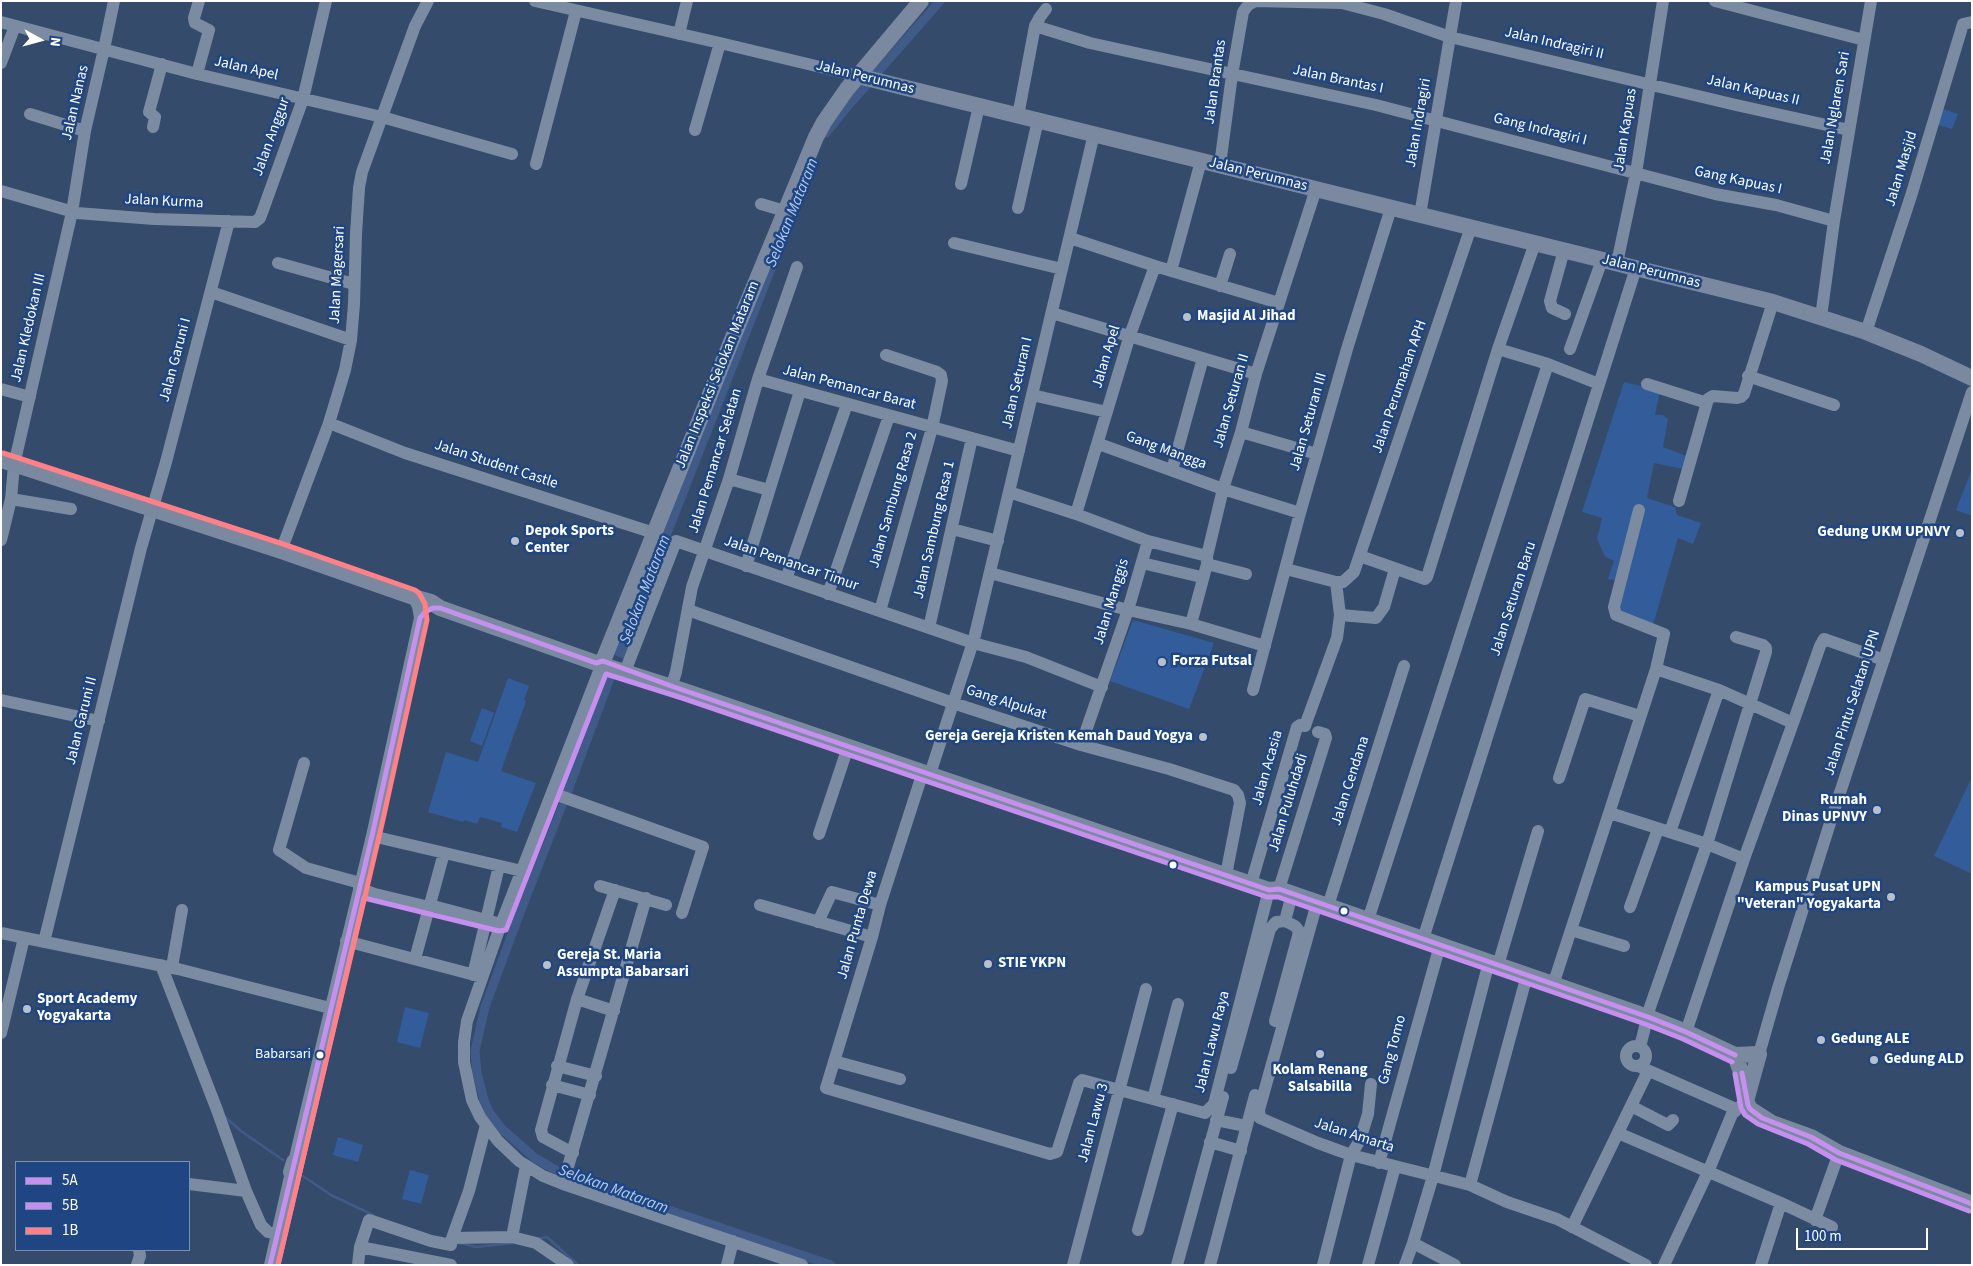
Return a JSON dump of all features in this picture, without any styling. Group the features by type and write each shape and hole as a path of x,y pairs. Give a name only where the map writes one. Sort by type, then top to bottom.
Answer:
{"main road":[{"name":"Jalan Inspeksi Selokan Mataram","path":"611,666 662,541 785,211 806,160 824,122 863,77 921,1"},
{"name":"Jalan Perumnas","path":"863,77 1773,302 1866,332 1921,354 1972,378"},
{"path":"8,462 281,551 431,602 440,608 1251,884 1323,904 1648,1017 1735,1055 1759,1054 1741,1105"},
{"path":"1735,1055 1743,1078 1741,1105"},
{"path":"1741,1105 1762,1118 1811,1137 1839,1153 1972,1204"}],"street":[{"name":"Jalan Nanas","path":"72,212 85,130 114,1"},
{"path":"197,74 209,30 195,23 194,18 199,1"},
{"name":"Jalan Anggur","path":"255,222 260,218 303,99 326,1"},
{"name":"Jalan Magersari","path":"281,551 329,423 345,370 351,340 359,188 367,154 415,26 428,1"},
{"name":"Jalan Perumnas","path":"535,1 863,77"},
{"path":"679,34 687,1"},
{"path":"1384,14 1386,1"},
{"name":"Jalan Indragiri","path":"1420,215 1456,1"},
{"name":"Jalan Kapuas","path":"1570,349 1610,262 1636,173 1663,1"},
{"path":"1715,1 1864,40"},
{"name":"Jalan Nglaren Sari","path":"1821,317 1834,221 1871,1"},
{"name":"Jalan Indragiri II","path":"1248,6 1255,2 1346,3 1450,37 1650,83"},
{"name":"Jalan Brantas","path":"1220,165 1232,75 1244,12 1248,6"},
{"path":"1018,116 1035,26 1046,9"},
{"path":"536,164 576,11"},
{"name":"Jalan Apel","path":"1,22 197,74 382,117 512,154"},
{"name":"Jalan Masjid","path":"1866,332 1911,196 1963,24 1972,22"},
{"path":"1,63 15,26"},
{"name":"Jalan Brantas I","path":"1035,26 1090,43 1232,75 1321,92 1436,121"},
{"path":"696,130 720,43"},
{"path":"153,127 155,117 149,112 162,64"},
{"name":"Jalan Kapuas II","path":"1650,83 1736,105 1849,130"},
{"path":"960,184 979,106"},
{"path":"30,114 85,130"},
{"path":"1018,208 1038,120"},
{"name":"Gang Indragiri I","path":"1436,121 1636,173"},
{"name":"Jalan Seturan I","path":"973,641 1094,134"},
{"path":"1170,271 1201,161"},
{"name":"Gang Kapuas I","path":"1636,173 1716,194 1776,205 1834,221"},
{"name":"Jalan Seturan II","path":"1191,624 1223,489 1241,432 1256,374 1316,189"},
{"name":"Jalan Kurma","path":"1,191 72,212 154,219 255,222"},
{"path":"761,204 785,211"},
{"name":"Jalan Seturan III","path":"1253,690 1346,348 1391,208"},
{"name":"Jalan Kledokan III","path":"1,540 11,499 8,462 30,397 72,212"},
{"name":"Jalan Garuni I","path":"153,508 229,221"},
{"name":"Jalan Perumahan APH","path":"1336,582 1343,582 1354,572 1471,227"},
{"path":"1070,238 1170,271 1279,303"},
{"path":"954,243 1062,269"},
{"path":"1360,556 1425,579 1429,574 1498,349 1535,243"},
{"path":"1564,250 1550,300 1552,308 1566,314"},
{"path":"1220,286 1230,254"},
{"path":"278,263 354,284"},
{"name":"Jalan Apel","path":"1076,514 1099,444 1130,335 1155,266"},
{"name":"Jalan Pemancar Selatan","path":"704,552 729,479 758,379 797,267"},
{"name":"Jalan Seturan Baru","path":"1423,939 1636,268"},
{"path":"211,292 351,340"},
{"path":"1679,501 1708,399 1713,396 1741,397 1745,391 1748,376 1773,302"},
{"path":"1052,313 1256,374"},
{"path":"1498,349 1548,364 1599,384"},
{"name":"Jalan Pemancar Barat","path":"886,355 941,375 942,382 932,428"},
{"path":"1172,470 1203,358"},
{"path":"1368,920 1548,364"},
{"path":"1748,376 1834,405"},
{"name":"Jalan Pemancar Barat","path":"758,379 1019,451"},
{"path":"1647,384 1707,403"},
{"path":"1,389 30,397"},
{"path":"746,566 800,391"},
{"name":"Jalan Pintu Selatan UPN","path":"1759,1054 1807,894 1972,392"},
{"path":"1032,395 1107,412"},
{"path":"786,579 847,404"},
{"path":"828,594 889,416"},
{"name":"Jalan Student Castle","path":"329,423 406,453 662,541 676,541 704,552"},
{"name":"Jalan Sambung Rasa 2","path":"880,611 932,428"},
{"path":"1241,432 1317,454"},
{"name":"Jalan Sambung Rasa 1","path":"929,628 972,438"},
{"name":"Gang Mangga","path":"1099,444 1223,489 1300,513"},
{"path":"729,479 769,490"},
{"path":"1009,492 1246,574"},
{"path":"11,499 72,509"},
{"name":"Jalan Garuni II","path":"44,942 141,548 153,508"},
{"path":"1553,984 1656,669 1664,634 1616,615 1614,607 1639,510"},
{"path":"952,529 998,541"},
{"path":"611,666 662,541"},
{"name":"Jalan Manggis","path":"1081,745 1128,610 1148,541"},
{"name":"Jalan Pemancar Timur","path":"672,686 692,587 704,552 929,628 1026,657 1102,688"},
{"path":"1142,563 1197,576"},
{"path":"1340,615 1376,618 1386,601 1395,569"},
{"path":"1286,570 1336,582"},
{"path":"990,573 1128,610 1191,624 1265,646"},
{"name":"Jalan Acasia","path":"1251,884 1298,727 1300,725 1305,726 1306,724 1337,638 1340,615 1336,582"},
{"path":"270,1265 372,836 420,618 418,606 413,597"},
{"path":"420,618 430,609 440,608"},
{"name":"Gang Alpukat","path":"688,610 952,703 1081,745 1169,769 1234,790 1240,804 1226,875"},
{"path":"1572,1227 1631,1106 1646,1057 1645,1051 1640,1047 1648,1017 1751,703 1766,648 1763,645 1736,637"},
{"path":"1686,1032 1744,859 1820,646 1824,639 1884,660"},
{"path":"926,773 973,641"},
{"name":"Jalan Inspeksi Selokan Mataram","path":"611,666 561,796 522,871 501,924 477,976 467,1021 464,1052 470,1091 476,1109 486,1125 505,1148 526,1166 563,1183 802,1265"},
{"name":"Jalan Cendana","path":"1323,904 1404,666"},
{"path":"1656,669 1719,690 1793,723"},
{"path":"1630,906 1664,830 1719,690"},
{"path":"1559,778 1584,699 1640,716"},
{"path":"1,700 99,721"},
{"name":"Jalan Puluhdadi","path":"1280,891 1326,738 1325,734 1318,732"},
{"path":"820,834 848,746"},
{"path":"304,763 279,850 306,868 365,888 501,924"},
{"name":"Jalan Punta Dewa","path":"826,1088 880,905 926,773"},
{"path":"561,796 703,847 682,913"},
{"path":"1610,813 1706,844 1744,859"},
{"path":"1405,1265 1414,1243 1493,964 1538,831"},
{"path":"372,836 522,871"},
{"path":"414,959 431,905 444,853"},
{"path":"346,941 477,976 486,920 499,866"},
{"path":"600,886 666,905"},
{"path":"572,1157 541,1136 540,1130 577,999 615,890"},
{"path":"1280,891 1285,921"},
{"name":"Jalan Lawu Raya","path":"826,1088 1050,1154 1057,1152 1082,1080 1205,1113 1214,1104 1280,891"},
{"path":"818,922 832,892 880,905"},
{"path":"563,1183 596,1076 646,898"},
{"name":"Jalan Amarta","path":"1323,904 1259,1110 1260,1118 1351,1155 1470,1186 1572,1227 1646,1265"},
{"path":"760,905 872,937"},
{"path":"182,910 166,966 246,1191 262,1225 268,1232 277,1234"},
{"path":"1191,1265 1177,1263 1270,929 1276,922 1285,921 1295,926 1299,931 1298,936 1210,1265"},
{"path":"1571,930 1624,946"},
{"path":"1,933 166,966 330,1008"},
{"path":"1,1034 24,938"},
{"name":"Gang Tomo","path":"1379,1163 1440,945"},
{"path":"1470,1186 1527,975"},
{"name":"Jalan Lawu 3","path":"1073,1265 1146,989"},
{"path":"577,999 614,1011"},
{"path":"1153,1099 1178,1004"},
{"path":"834,1061 900,1079"},
{"path":"557,1066 596,1076"},
{"path":"1643,1068 1741,1105 1664,1265"},
{"path":"1323,1265 1351,1155 1363,1132 1371,1097 1371,1084"},
{"path":"552,1085 590,1095"},
{"path":"1138,1230 1173,1104"},
{"path":"1631,1106 1668,1125 1673,1120"},
{"path":"1216,1120 1246,1126"},
{"path":"358,1265 360,1247 369,1220 431,1241 451,1245 469,1192 486,1125"},
{"path":"1618,1133 1832,1227"},
{"path":"1210,1142 1241,1151"},
{"path":"1816,1220 1839,1153"},
{"path":"512,1237 526,1166"},
{"path":"1368,1265 1395,1167"},
{"path":"190,1184 246,1191"},
{"path":"1761,1265 1781,1203"},
{"path":"452,1238 512,1237 536,1243 568,1265"},
{"path":"726,1265 733,1241"},
{"path":"1414,1243 1455,1265"},
{"path":"360,1247 451,1265"},
{"path":"137,1265 140,1256 138,1251"}],"shaded area":[{"path":"1943,109 1958,114 1952,129 1938,125"},
{"path":"1624,382 1660,391 1655,415 1663,415 1668,419 1663,447 1687,456 1683,469 1654,463 1647,498 1675,507 1677,515 1701,523 1693,544 1678,538 1653,625 1618,611 1616,580 1608,579 1614,561 1605,557 1597,539 1602,518 1582,512"},
{"path":"1972,469 1972,516 1956,510"},
{"path":"654,544 660,546 639,600 615,655 611,654"},
{"name":"Forza Futsal","path":"1133,620 1214,643 1189,709 1110,681"},
{"path":"604,670 609,672 564,792 559,790"},
{"path":"508,678 529,686 524,700 526,701 501,771 536,783 517,832 501,827 502,823 480,817 477,824 428,812 446,752 478,762"},
{"path":"482,708 494,713 482,746 470,741"},
{"path":"1972,777 1972,874 1934,856"},
{"path":"405,1007 429,1013 420,1048 397,1042"},
{"path":"338,1137 363,1145 358,1162 333,1155"},
{"path":"410,1170 429,1175 421,1204 402,1199"}],"water":[{"path":"660,546 667,549 624,659 615,655"},
{"path":"609,672 616,675 571,795 564,792"},
{"path":"561,799 568,802 525,912 517,909"}],"waterway":[{"name":"Selokan Mataram","path":"826,133 940,1"},
{"name":"Selokan Mataram","path":"658,556 783,238"},
{"name":"Selokan Mataram","path":"525,899 485,1007 475,1051 477,1073 484,1100 489,1112 502,1129 535,1158 571,1177 831,1265"},
{"path":"224,1116 241,1131 283,1160"},
{"path":"303,1176 331,1195 373,1215"},
{"path":"538,1239 547,1237 578,1265"},
{"path":"459,1243 476,1247 513,1243"}],"transit line":[{"name":"1B","path":"3,453 283,544 415,590 419,593 425,604 427,620 382,824 278,1265"},
{"name":"5A","path":"270,1265 372,836 420,618 425,612 433,608 440,608 596,663 603,661 674,687 1269,890 1279,889 1648,1017 1735,1055"},
{"name":"5B","path":"278,1265 364,898 499,931 506,930 606,674 682,698 1267,897 1278,897 1645,1024 1732,1062"},
{"name":"5A","path":"1742,1073 1748,1105 1750,1109 1762,1118 1811,1137 1839,1153 1972,1204"},
{"name":"5B","path":"1735,1074 1741,1108 1745,1115 1758,1124 1808,1144 1836,1160 1969,1211"}],"place":[{"name":"Masjid Al Jihad","path":"1187,317"},
{"name":"Gedung UKM UPNVY","path":"1960,533"},
{"name":"Depok Sports Center","path":"515,541"},
{"name":"Forza Futsal","path":"1162,662"},
{"name":"Gereja Gereja Kristen Kemah Daud Yogya","path":"1203,737"},
{"name":"Rumah Dinas UPNVY","path":"1877,810"},
{"name":"Kampus Pusat UPN \"Veteran\" Yogyakarta","path":"1891,897"},
{"name":"STIE YKPN","path":"988,964"},
{"name":"Gereja St. Maria Assumpta Babarsari","path":"547,965"},
{"name":"Sport Academy Yogyakarta","path":"27,1009"},
{"name":"Gedung ALE","path":"1821,1040"},
{"name":"Kolam Renang Salsabilla","path":"1320,1054"},
{"name":"Babarsari","path":"320,1055"},
{"name":"Gedung ALD","path":"1874,1060"}]}
